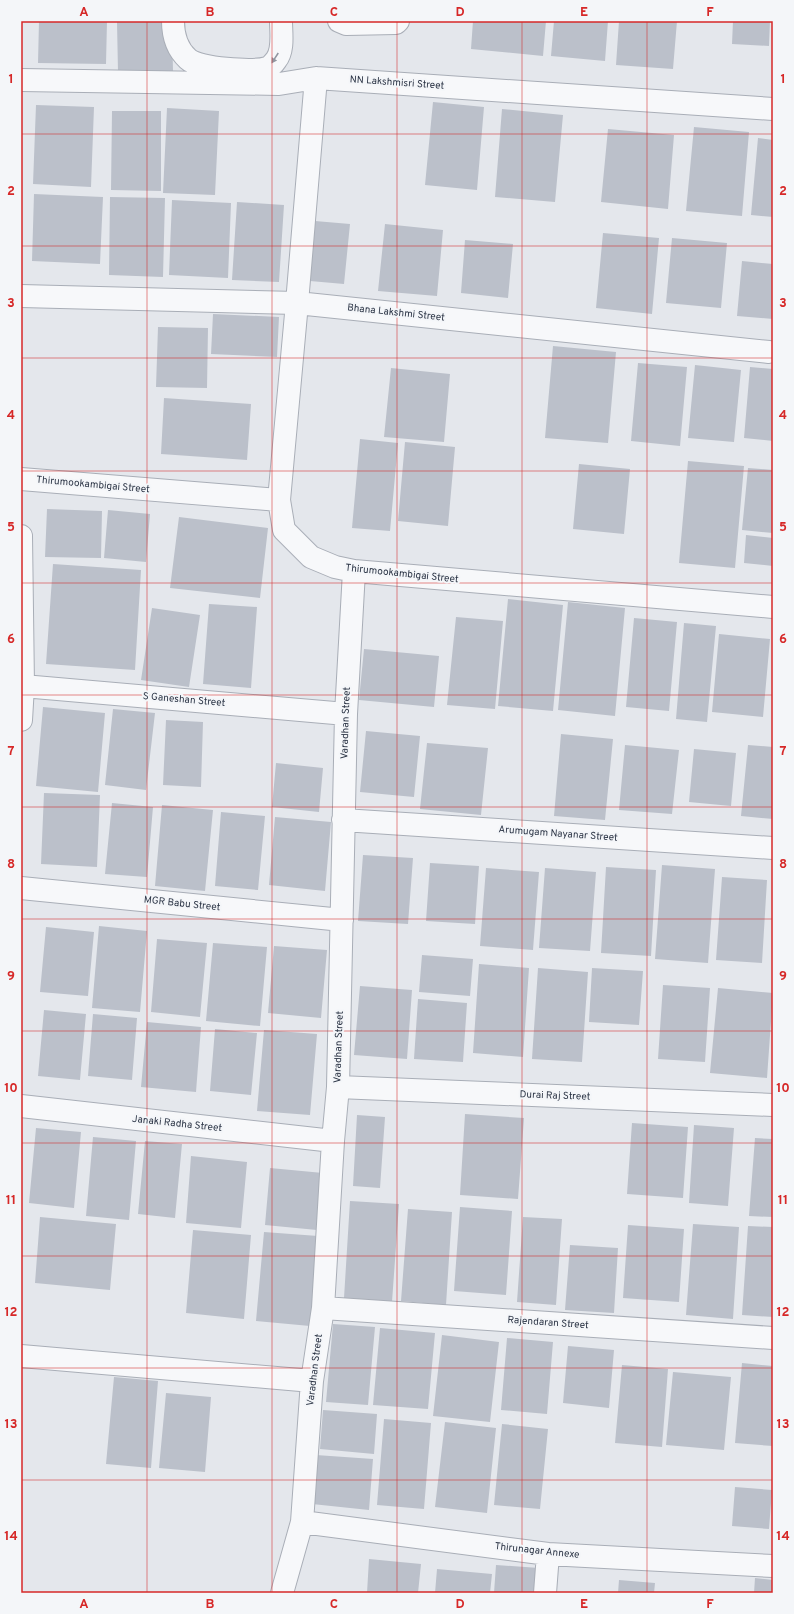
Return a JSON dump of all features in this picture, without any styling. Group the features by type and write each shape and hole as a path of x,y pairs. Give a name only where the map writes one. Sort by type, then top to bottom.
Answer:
{"street":[{"path":"173,21 173,33 178,48 190,61 204,66 254,69 268,67 277,59 280,49 281,21"},
{"path":"340,21 346,24 396,23 398,21"},
{"path":"279,500 316,78"},
{"name":"NN Lakshmisri Street","path":"21,80 279,84 316,78 773,109"},
{"name":"Bhana Lakshmi Street","path":"21,296 297,303 769,352"},
{"name":"Thirumookambigai Street","path":"21,479 279,500 284,530 310,557 335,567 354,571 773,607"},
{"path":"21,536 21,720"},
{"name":"Varadhan Street","path":"282,1593 302,1522 312,1380 323,1308 333,1141 338,1087 346,714 354,571"},
{"name":"S Ganeshan Street","path":"22,686 346,714"},
{"name":"Arumugam Nayanar Street","path":"343,820 773,848"},
{"name":"MGR Babu Street","path":"21,888 342,920"},
{"name":"Durai Raj Street","path":"338,1087 773,1105"},
{"name":"Janaki Radha Street","path":"21,1106 333,1141"},
{"name":"Rajendaran Street","path":"323,1308 773,1338"},
{"path":"21,1356 312,1380"},
{"name":"Thirunagar Annexe","path":"302,1522 548,1554 773,1566"},
{"path":"545,1593 548,1554"}],"building":[{"path":"39,21 107,21 106,64 38,63"},
{"path":"473,21 546,21 543,56 471,49"},
{"path":"554,21 608,21 605,61 551,56"},
{"path":"619,21 677,21 673,69 616,65"},
{"path":"733,21 770,21 769,46 732,44"},
{"path":"117,22 172,22 173,72 118,72"},
{"path":"433,102 484,107 477,190 425,185"},
{"path":"36,105 94,107 91,187 33,184"},
{"path":"167,108 219,111 215,195 163,193"},
{"path":"502,109 563,115 555,202 495,197"},
{"path":"112,111 161,111 161,191 111,190"},
{"path":"694,127 749,132 742,216 686,211"},
{"path":"608,129 674,135 668,209 601,202"},
{"path":"758,138 773,140 773,217 751,215"},
{"path":"34,194 103,197 100,264 32,261"},
{"path":"110,197 165,198 163,277 109,275"},
{"path":"172,200 231,203 228,278 169,275"},
{"path":"237,202 284,205 279,282 232,280"},
{"path":"315,221 350,224 344,284 310,281"},
{"path":"385,224 443,230 437,296 378,291"},
{"path":"603,233 659,238 652,314 596,308"},
{"path":"672,238 727,243 721,308 666,303"},
{"path":"465,240 513,244 508,298 461,293"},
{"path":"742,261 773,264 773,319 737,316"},
{"path":"213,314 279,317 277,357 211,354"},
{"path":"158,327 208,328 207,388 156,387"},
{"path":"553,346 616,352 608,443 545,438"},
{"path":"638,363 687,367 680,446 631,441"},
{"path":"695,365 741,370 734,442 688,438"},
{"path":"750,367 773,369 773,441 744,438"},
{"path":"391,368 450,374 444,442 384,437"},
{"path":"164,398 251,404 247,460 161,454"},
{"path":"360,439 398,443 390,531 352,528"},
{"path":"405,442 455,447 448,526 398,521"},
{"path":"688,461 744,466 735,568 679,563"},
{"path":"579,464 630,469 624,534 573,529"},
{"path":"748,468 773,470 773,533 742,530"},
{"path":"47,509 102,511 101,558 45,557"},
{"path":"108,510 150,514 146,562 104,558"},
{"path":"179,517 268,528 260,598 170,588"},
{"path":"746,535 773,538 773,566 744,563"},
{"path":"53,564 141,570 135,670 46,664"},
{"path":"508,599 563,605 553,711 498,706"},
{"path":"568,602 625,608 615,716 558,710"},
{"path":"209,604 257,607 251,688 203,684"},
{"path":"152,608 200,615 189,687 141,680"},
{"path":"456,617 503,621 495,709 447,705"},
{"path":"634,618 677,622 669,711 626,707"},
{"path":"684,623 716,626 707,722 676,719"},
{"path":"719,634 770,639 763,717 712,712"},
{"path":"364,649 439,656 434,707 359,700"},
{"path":"43,707 105,713 98,792 36,786"},
{"path":"113,709 155,713 146,790 105,785"},
{"path":"166,720 203,722 201,787 163,785"},
{"path":"366,731 420,736 414,797 360,792"},
{"path":"561,734 613,739 605,820 554,816"},
{"path":"427,743 488,748 481,815 420,809"},
{"path":"625,745 679,750 672,814 619,810"},
{"path":"748,745 773,747 773,819 741,816"},
{"path":"694,749 736,753 731,806 689,802"},
{"path":"276,763 323,768 319,812 272,807"},
{"path":"44,793 100,795 97,867 41,864"},
{"path":"112,803 153,807 147,877 105,874"},
{"path":"162,805 213,810 205,891 155,886"},
{"path":"221,812 265,816 258,890 215,886"},
{"path":"275,817 331,822 325,891 269,885"},
{"path":"363,855 413,858 408,924 358,921"},
{"path":"430,863 479,866 475,924 426,921"},
{"path":"662,865 715,869 708,963 655,959"},
{"path":"606,867 656,870 651,956 601,953"},
{"path":"486,868 539,872 533,950 480,946"},
{"path":"545,868 596,872 590,951 539,948"},
{"path":"722,877 767,880 762,963 716,960"},
{"path":"99,926 147,931 140,1012 92,1008"},
{"path":"46,927 94,932 88,996 40,992"},
{"path":"157,939 207,943 200,1017 151,1012"},
{"path":"213,943 267,947 260,1026 206,1021"},
{"path":"274,946 327,950 321,1018 268,1013"},
{"path":"422,955 473,959 470,996 419,992"},
{"path":"479,964 529,968 523,1057 473,1053"},
{"path":"538,968 588,972 582,1062 532,1059"},
{"path":"592,968 643,971 639,1025 589,1022"},
{"path":"663,985 710,988 705,1062 658,1059"},
{"path":"360,986 412,990 407,1059 354,1055"},
{"path":"718,988 773,993 767,1078 710,1073"},
{"path":"418,999 467,1003 463,1062 414,1059"},
{"path":"44,1010 86,1014 80,1080 38,1076"},
{"path":"93,1014 137,1018 132,1080 88,1076"},
{"path":"147,1022 201,1027 196,1092 141,1087"},
{"path":"215,1029 257,1033 251,1095 210,1091"},
{"path":"264,1030 317,1034 310,1115 257,1111"},
{"path":"465,1114 524,1118 518,1199 460,1195"},
{"path":"357,1115 385,1117 380,1188 353,1186"},
{"path":"632,1123 688,1127 683,1198 627,1194"},
{"path":"694,1125 734,1128 728,1206 689,1203"},
{"path":"36,1128 81,1132 74,1208 29,1203"},
{"path":"93,1137 136,1141 129,1220 86,1216"},
{"path":"755,1138 773,1139 773,1217 749,1216"},
{"path":"145,1141 182,1144 175,1218 138,1214"},
{"path":"191,1156 247,1162 241,1228 186,1223"},
{"path":"270,1168 323,1173 317,1230 265,1225"},
{"path":"350,1201 399,1204 392,1302 344,1298"},
{"path":"460,1207 512,1211 506,1295 454,1291"},
{"path":"408,1209 452,1212 446,1305 401,1301"},
{"path":"40,1217 116,1224 110,1290 35,1283"},
{"path":"523,1217 562,1219 556,1305 517,1302"},
{"path":"693,1224 739,1227 733,1319 686,1315"},
{"path":"628,1225 684,1229 679,1302 623,1298"},
{"path":"748,1226 773,1227 773,1317 742,1315"},
{"path":"193,1230 251,1235 244,1319 186,1313"},
{"path":"264,1232 318,1236 310,1326 256,1321"},
{"path":"570,1245 618,1248 614,1313 565,1310"},
{"path":"333,1324 375,1327 368,1405 326,1402"},
{"path":"380,1328 435,1333 428,1409 373,1405"},
{"path":"442,1335 499,1342 490,1422 433,1416"},
{"path":"507,1338 553,1342 547,1414 501,1410"},
{"path":"568,1346 614,1350 609,1408 563,1403"},
{"path":"742,1363 773,1366 773,1446 735,1443"},
{"path":"622,1365 668,1369 662,1447 615,1443"},
{"path":"673,1372 731,1377 724,1450 666,1445"},
{"path":"114,1377 158,1381 151,1468 106,1464"},
{"path":"166,1393 211,1397 205,1472 159,1468"},
{"path":"323,1410 377,1414 374,1454 320,1449"},
{"path":"384,1419 431,1423 424,1509 377,1505"},
{"path":"445,1422 496,1428 487,1513 435,1507"},
{"path":"502,1424 548,1429 540,1509 494,1505"},
{"path":"316,1455 373,1459 369,1510 312,1504"},
{"path":"735,1487 772,1490 769,1529 732,1526"},
{"path":"369,1559 421,1564 418,1593 367,1593"},
{"path":"496,1565 539,1568 537,1593 494,1593"},
{"path":"437,1569 492,1574 490,1593 435,1593"},
{"path":"755,1578 773,1580 773,1593 754,1593"},
{"path":"619,1580 655,1583 654,1593 618,1593"}]}
